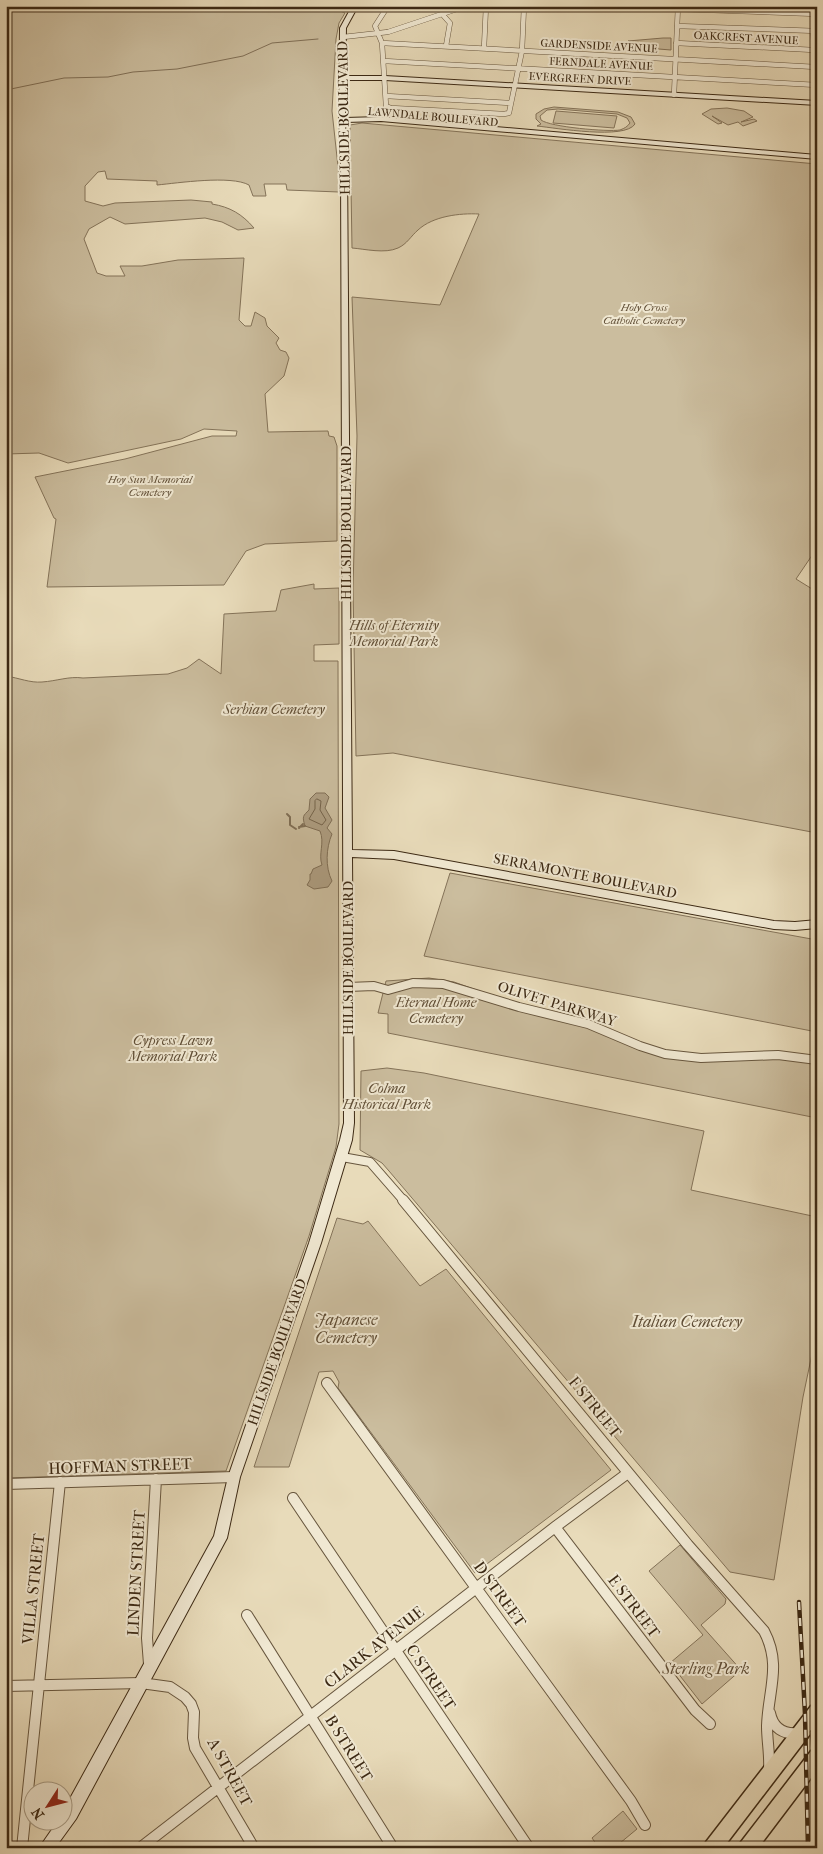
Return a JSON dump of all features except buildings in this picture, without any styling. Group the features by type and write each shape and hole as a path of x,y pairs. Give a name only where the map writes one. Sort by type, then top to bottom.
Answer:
{"main road":[{"name":"HILLSIDE BOULEVARD","path":"46,1848 71,1814 220,1538 234,1477 342,1157 349,1122 342,78 344,24 355,6"},
{"name":"EVERGREEN DRIVE","path":"342,78 385,78 817,102"},
{"name":"LAWNDALE BOULEVARD","path":"342,120 817,159"},
{"name":"SERRAMONTE BOULEVARD","path":"348,853 397,855 774,925 798,926 817,924"},
{"path":"712,1848 817,1712"},
{"path":"747,1848 817,1757"}],"street":[{"path":"405,6 385,8 376,22 382,43 386,106 391,108 485,113 509,113 522,50 524,6"},
{"path":"343,37 379,34 466,6"},
{"path":"484,48 486,6"},
{"path":"674,95 678,8 817,14"},
{"path":"442,14 450,23 446,46"},
{"path":"677,26 815,31 814,50 817,84"},
{"name":"GARDENSIDE AVENUE","path":"382,43 675,59 816,70"},
{"name":"OAKCREST AVENUE","path":"676,43 814,50"},
{"name":"FERNDALE AVENUE","path":"384,61 817,84"},
{"path":"386,96 511,103"},
{"name":"OLIVET PARKWAY","path":"348,987 374,986 388,990 405,984 420,982 457,987 519,1007 588,1024 648,1049 674,1055 711,1058 778,1055 817,1060"},
{"name":"F STREET","path":"342,1157 370,1162 385,1178 628,1473 770,1640 774,1674 767,1725 770,1751 768,1776"},
{"name":"D STREET","path":"327,1382 625,1793 645,1824"},
{"name":"CLARK AVENUE","path":"140,1848 555,1527 628,1473"},
{"name":"HOFFMAN STREET","path":"6,1484 234,1477"},
{"name":"LINDEN STREET","path":"149,1669 147,1638 156,1479"},
{"name":"VILLA STREET","path":"22,1848 60,1482"},
{"name":"C STREET","path":"293,1498 529,1848"},
{"name":"E STREET","path":"555,1527 695,1710 710,1724"},
{"name":"B STREET","path":"247,1615 393,1848"},
{"name":"A STREET","path":"6,1686 141,1683 170,1687 185,1697 194,1712 193,1738 195,1748 254,1848"},
{"path":"770,1709 771,1720 775,1728 786,1733 801,1732"}],"green space":[{"name":"Hoy Sun Memorial Cemetery","path":"6,6 339,6 338,10 345,13 339,23 336,39 332,111 340,185 339,192 287,190 286,184 264,184 266,196 253,196 249,185 230,180 204,180 157,185 157,181 107,179 105,171 98,172 85,186 85,201 103,206 115,203 191,200 212,202 212,204 235,212 254,228 238,230 222,222 205,218 125,224 110,217 89,229 84,239 97,273 106,276 125,276 120,266 142,266 178,260 244,258 239,320 245,326 251,326 255,312 265,318 267,326 279,338 276,343 280,350 286,352 289,358 284,376 265,394 268,432 328,431 329,436 334,437 337,446 337,541 265,544 246,551 224,585 47,587 56,519 35,477 125,459 212,436 236,436 237,431 204,429 181,439 68,463 39,453 6,454"},
{"path":"671,38 671,50 646,48 628,41"},
{"path":"554,107 618,112 631,117 635,124 629,129 605,132 537,126 541,124 536,119 536,114 544,109","holes":["558,109 617,114 627,118 630,123 620,130 592,130 555,125 546,123 541,120 540,116 547,110"]},
{"path":"727,108 744,111 753,117 741,122 754,119 757,121 743,126 738,122 728,125 712,116 722,123 718,124 702,114 711,109"},
{"path":"556,111 617,116 614,128 553,123"},
{"path":"362,123 817,164 817,548 796,579 817,592 817,833 393,753 356,756 353,588 357,436 352,297 440,305 479,214 455,215 431,221 418,230 404,244 393,250 381,251 352,248 350,125"},
{"name":"Cypress Lawn Memorial Park","path":"314,584 314,589 339,588 339,644 314,645 314,661 338,661 339,1124 336,1147 309,1236 226,1471 6,1478 6,676 38,682 73,678 168,674 187,668 199,659 221,674 224,614 276,611 281,590"},
{"path":"450,873 817,940 817,1032 424,956"},
{"name":"Eternal Home Cemetery","path":"429,978 454,982 507,1001 575,1017 625,1039 672,1055 817,1060 817,1118 388,1033 388,1014 378,1013 386,981"},
{"name":"Italian Cemetery","path":"387,1068 424,1073 704,1131 691,1190 817,1217 817,1330 803,1397 774,1580 730,1572 382,1163 360,1150 361,1071"},
{"name":"Japanese Cemetery","path":"337,1218 363,1224 368,1221 420,1286 446,1269 611,1470 475,1573 338,1388 339,1382 333,1371 319,1372 289,1467 254,1467"},
{"name":"Sterling Park","path":"680,1545 726,1599 725,1604 701,1625 741,1670 702,1704 670,1663 703,1635 649,1571"},
{"path":"623,1811 637,1829 614,1848 599,1848 592,1838"}],"water":[{"path":"316,793 325,793 329,797 325,808 332,820 327,828 332,834 328,845 327,858 328,870 332,881 328,887 314,889 307,885 313,869 322,865 321,835 320,831 305,826 303,818 309,810 310,799"}],"waterway":[{"path":"6,90 64,78 108,77 133,72 177,69 243,56 272,43 318,39"},
{"path":"287,814 290,817 290,825 296,829"},
{"path":"300,827 305,826"}],"railway":[{"path":"799,1602 805,1714 808,1848"},
{"path":"812,1732 817,1795"},
{"path":"814,1824 815,1848"}],"park label":[{"name":"Holy Cross Catholic Cemetery","path":"644,313"},
{"name":"Hills of Eternity Memorial Park","path":"394,634"},
{"name":"Serbian Cemetery","path":"274,709"},
{"name":"Colma Historical Park","path":"387,1096"}]}
